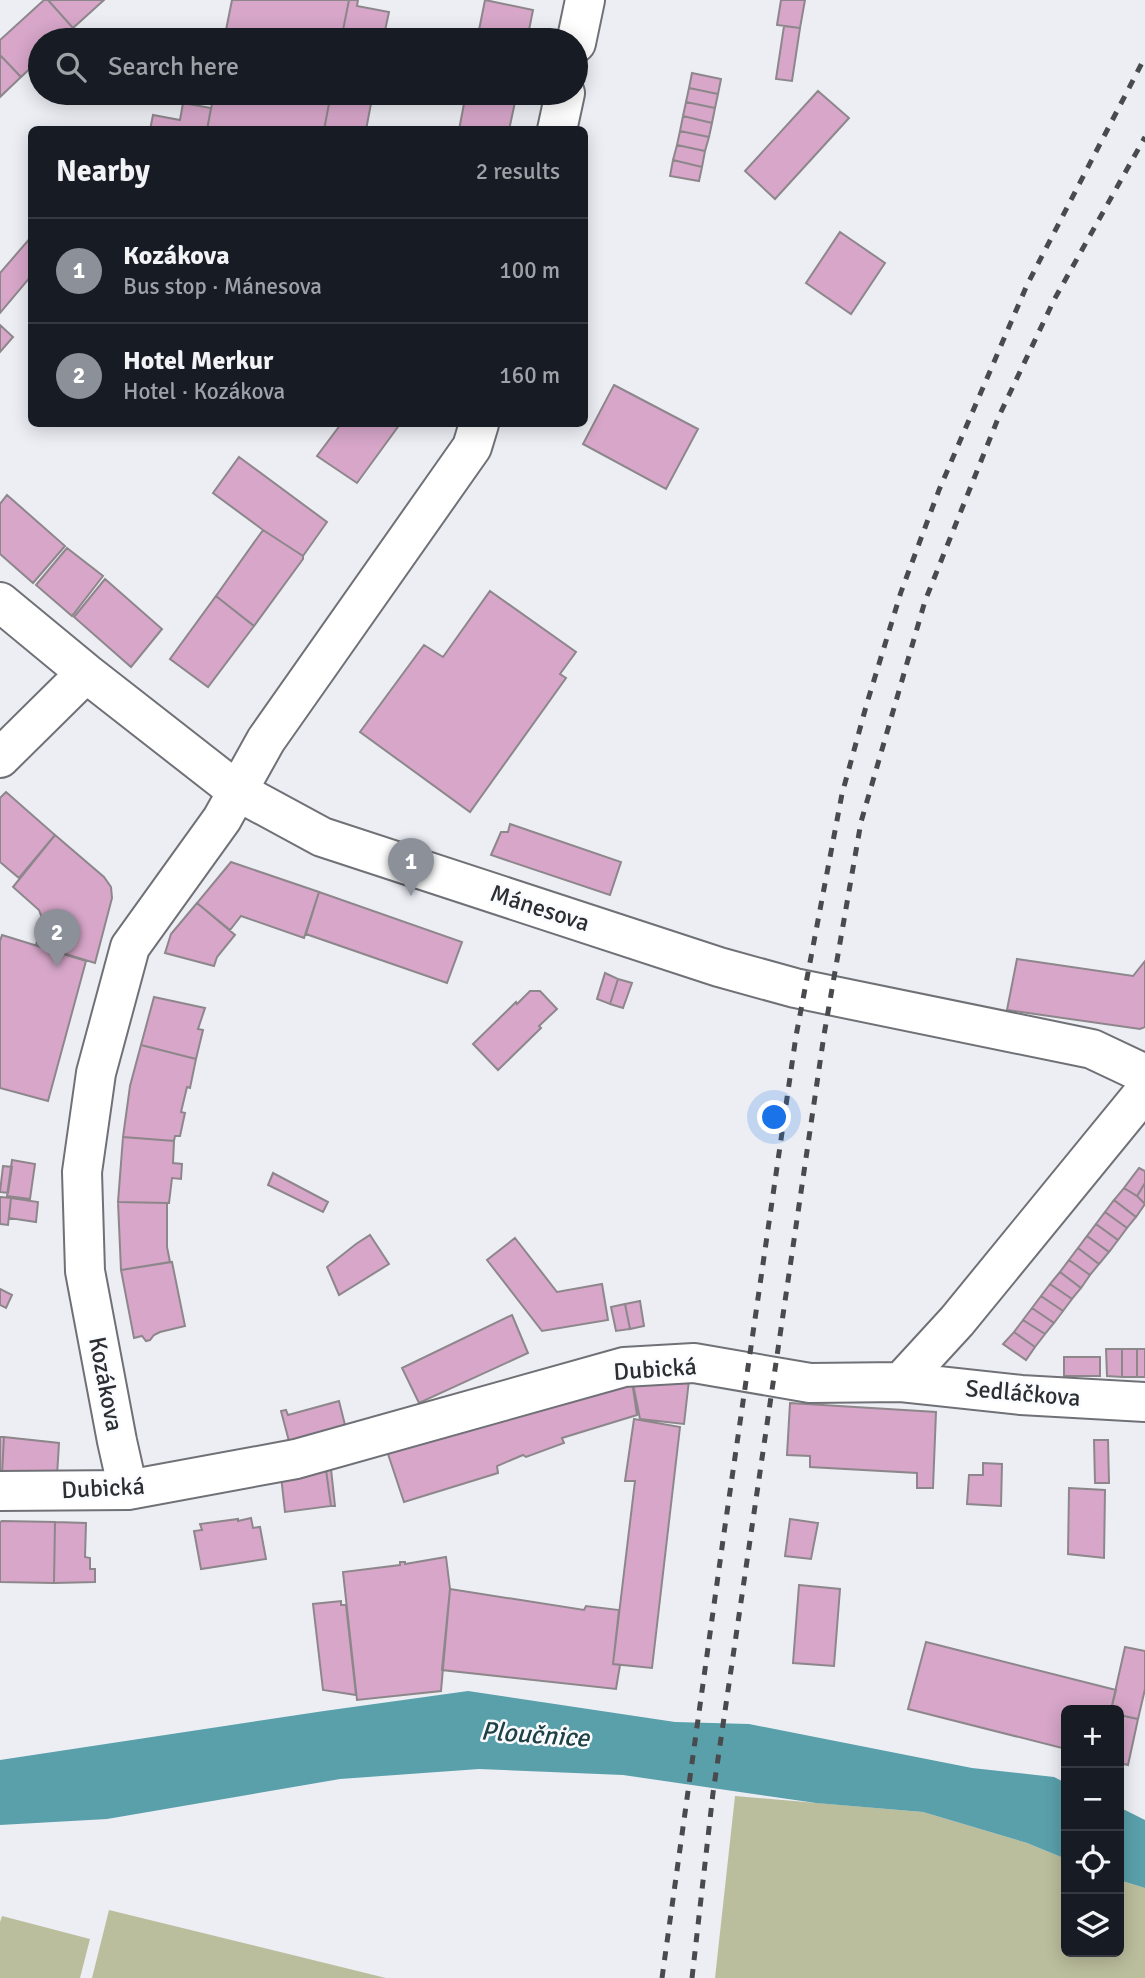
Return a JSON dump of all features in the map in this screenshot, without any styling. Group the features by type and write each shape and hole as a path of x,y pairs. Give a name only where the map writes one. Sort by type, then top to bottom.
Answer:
{"street":[{"path":"579,28 585,0"},
{"path":"558,126 562,105"},
{"name":"Kozákova","path":"128,1490 85,1270 82,1172 96,1073 130,947 222,819 267,740 472,447 478,427"},
{"name":"Mánesova","path":"0,601 86,673 237,791 322,837 719,967 806,990 1092,1049 1145,1074"},
{"path":"0,758 86,673"},
{"path":"901,1382 957,1321 1145,1091"},
{"name":"Dubická","path":"0,1491 128,1490 296,1459 624,1367 694,1363 810,1383 901,1382"},
{"name":"Sedláčkova","path":"901,1382 1021,1395 1145,1402"}],"green space":[{"path":"735,1796 923,1812 1027,1843 1061,1857 1061,1957 1124,1957 1124,1882 1145,1888 1145,1978 715,1978"},
{"path":"109,1910 386,1978 92,1978"},
{"path":"2,1916 90,1939 80,1978 0,1978"}],"water":[{"name":"Ploučnice","path":"468,1691 675,1722 749,1724 972,1768 1054,1777 1061,1780 1061,1857 1027,1843 923,1812 816,1803 623,1775 479,1769 340,1779 107,1819 0,1825 0,1760"},
{"path":"1124,1810 1145,1820 1145,1888 1124,1882"}],"building":[{"path":"44,0 48,0 73,28 28,28 28,70 21,77 0,55 0,40"},
{"path":"48,0 104,0 73,28"},
{"path":"232,0 349,0 343,28 226,28"},
{"path":"349,0 358,0 357,6 389,12 386,28 343,28"},
{"path":"485,0 533,10 529,28 479,28"},
{"path":"781,0 805,0 800,28 777,25"},
{"path":"784,26 800,28 792,81 776,79"},
{"path":"0,55 21,77 0,97"},
{"path":"692,73 721,79 718,94 689,88"},
{"path":"689,88 718,94 715,108 686,102"},
{"path":"818,91 849,118 775,199 745,171"},
{"path":"686,102 715,108 712,123 683,116"},
{"path":"183,105 211,108 208,126 151,126 153,115 180,120"},
{"path":"212,105 329,105 325,126 208,126"},
{"path":"329,105 371,105 367,126 325,126"},
{"path":"464,105 514,105 510,126 460,126"},
{"path":"683,116 712,123 709,137 680,131"},
{"path":"680,131 709,137 705,151 677,145"},
{"path":"677,145 705,151 702,167 673,160"},
{"path":"673,160 702,167 699,181 670,176"},
{"path":"840,232 885,263 851,314 806,283"},
{"path":"28,241 28,280 0,313 0,273"},
{"path":"0,325 13,337 0,352"},
{"path":"614,385 698,429 666,489 583,444"},
{"path":"339,427 398,427 357,483 317,456"},
{"path":"239,457 327,522 303,556 213,493"},
{"path":"7,495 65,546 33,583 0,554 0,504"},
{"path":"263,530 303,556 303,559 254,626 216,596"},
{"path":"67,548 103,576 72,616 36,585"},
{"path":"105,579 162,629 131,667 74,617"},
{"path":"490,591 576,652 560,674 566,678 470,812 360,732 424,645 443,657"},
{"path":"216,596 254,626 208,687 170,659"},
{"path":"6,792 55,835 19,878 0,862 0,798"},
{"path":"510,824 621,862 610,895 491,855 501,832 508,832"},
{"path":"55,835 104,877 111,887 112,898 95,963 36,945 43,921 39,910 13,887"},
{"path":"231,862 319,892 304,938 241,916 230,930 197,903"},
{"path":"319,892 462,942 447,983 306,934"},
{"path":"197,903 235,935 217,957 214,966 165,953 171,934"},
{"path":"2,935 86,961 48,1101 0,1088"},
{"path":"1017,959 1133,976 1145,961 1145,1027 1140,1029 1007,1010"},
{"path":"605,973 618,979 610,1004 597,999"},
{"path":"618,979 632,983 623,1008 610,1004"},
{"path":"530,991 540,991 557,1009 498,1070 473,1044"},
{"path":"154,997 205,1008 198,1029 203,1030 196,1059 141,1045"},
{"path":"141,1045 196,1059 190,1088 187,1087 181,1112 185,1113 180,1136 175,1136 174,1141 123,1137 130,1086"},
{"path":"123,1137 174,1141 173,1163 182,1164 181,1179 172,1178 169,1203 118,1202"},
{"path":"12,1160 35,1164 30,1199 7,1196"},
{"path":"3,1166 12,1167 8,1193 0,1192"},
{"path":"1139,1168 1145,1171 1145,1183 1137,1196 1124,1188"},
{"path":"273,1173 328,1202 323,1212 268,1185"},
{"path":"1145,1183 1145,1204 1137,1196"},
{"path":"1124,1188 1145,1204 1136,1217 1114,1200"},
{"path":"0,1197 11,1198 8,1225 0,1224"},
{"path":"11,1198 38,1202 36,1222 9,1218"},
{"path":"1114,1200 1136,1217 1127,1228 1105,1212"},
{"path":"118,1202 167,1203 167,1247 170,1262 121,1270"},
{"path":"1105,1212 1127,1228 1118,1240 1096,1224"},
{"path":"1096,1224 1118,1240 1109,1252 1087,1236"},
{"path":"370,1235 389,1264 339,1295 327,1267"},
{"path":"1087,1236 1109,1252 1099,1264 1078,1248"},
{"path":"515,1238 557,1292 602,1284 608,1320 542,1331 487,1260"},
{"path":"1078,1248 1099,1264 1090,1275 1069,1260"},
{"path":"1069,1260 1090,1275 1081,1288 1060,1272"},
{"path":"172,1262 185,1326 160,1332 146,1341 142,1336 134,1338 121,1270"},
{"path":"1060,1272 1081,1288 1072,1299 1050,1284"},
{"path":"1050,1284 1072,1299 1063,1311 1041,1296"},
{"path":"0,1289 12,1295 6,1308 0,1305"},
{"path":"1041,1296 1063,1311 1054,1323 1032,1308"},
{"path":"640,1301 644,1326 630,1329 625,1304"},
{"path":"625,1304 630,1329 616,1331 611,1307"},
{"path":"1032,1308 1054,1323 1045,1334 1023,1320"},
{"path":"512,1315 528,1353 419,1403 402,1368"},
{"path":"1023,1320 1045,1334 1035,1347 1014,1332"},
{"path":"1014,1332 1035,1347 1026,1360 1003,1344"},
{"path":"1106,1349 1122,1349 1122,1377 1107,1376"},
{"path":"1122,1349 1137,1349 1137,1377 1122,1377"},
{"path":"1137,1349 1145,1349 1145,1377 1137,1377"},
{"path":"1064,1357 1100,1357 1100,1376 1064,1376"},
{"path":"631,1374 637,1415 562,1438 564,1443 497,1466 498,1473 404,1502 386,1448"},
{"path":"631,1374 689,1380 684,1424 640,1419"},
{"path":"339,1401 346,1429 290,1445 281,1411 286,1410 288,1415"},
{"path":"790,1403 936,1412 933,1488 917,1488 917,1473 810,1467 810,1456 787,1455"},
{"path":"634,1419 680,1427 652,1668 613,1664 635,1481 625,1481"},
{"path":"0,1437 4,1437 2,1474 0,1474"},
{"path":"4,1437 59,1443 57,1476 2,1474"},
{"path":"1094,1440 1108,1440 1109,1483 1095,1483"},
{"path":"983,1463 1002,1464 1001,1506 967,1504 969,1475 983,1475"},
{"path":"331,1469 335,1506 331,1506 326,1470"},
{"path":"326,1470 331,1506 285,1512 281,1476"},
{"path":"1069,1488 1105,1490 1104,1558 1068,1554"},
{"path":"251,1518 253,1528 260,1527 266,1559 201,1569 194,1531 202,1530 200,1524"},
{"path":"790,1519 818,1523 811,1559 785,1556"},
{"path":"2,1521 55,1522 54,1583 0,1582"},
{"path":"55,1522 86,1523 85,1557 90,1558 90,1569 95,1569 95,1582 54,1583"},
{"path":"446,1557 450,1589 441,1691 357,1700 343,1572"},
{"path":"799,1585 840,1589 834,1666 793,1663"},
{"path":"450,1589 584,1610 586,1606 619,1610 613,1664 620,1665 616,1689 442,1670"},
{"path":"341,1601 341,1605 346,1605 356,1695 323,1690 313,1604"},
{"path":"926,1642 1116,1690 1112,1705 1061,1705 1061,1748 908,1709"},
{"path":"1125,1647 1145,1651 1145,1689 1138,1719 1124,1716 1124,1705 1112,1705"},
{"path":"1124,1716 1138,1719 1128,1765 1124,1764"}],"railway":[{"path":"662,1978 796,1036 842,794 901,592 939,490 1027,285 1145,57"},
{"path":"692,1978 713,1793 824,1035 861,822 925,601 999,416 1054,300 1145,137"}],"place":[{"name":"Kozákova","path":"411,896"},
{"name":"Hotel Merkur","path":"57,967"}]}
